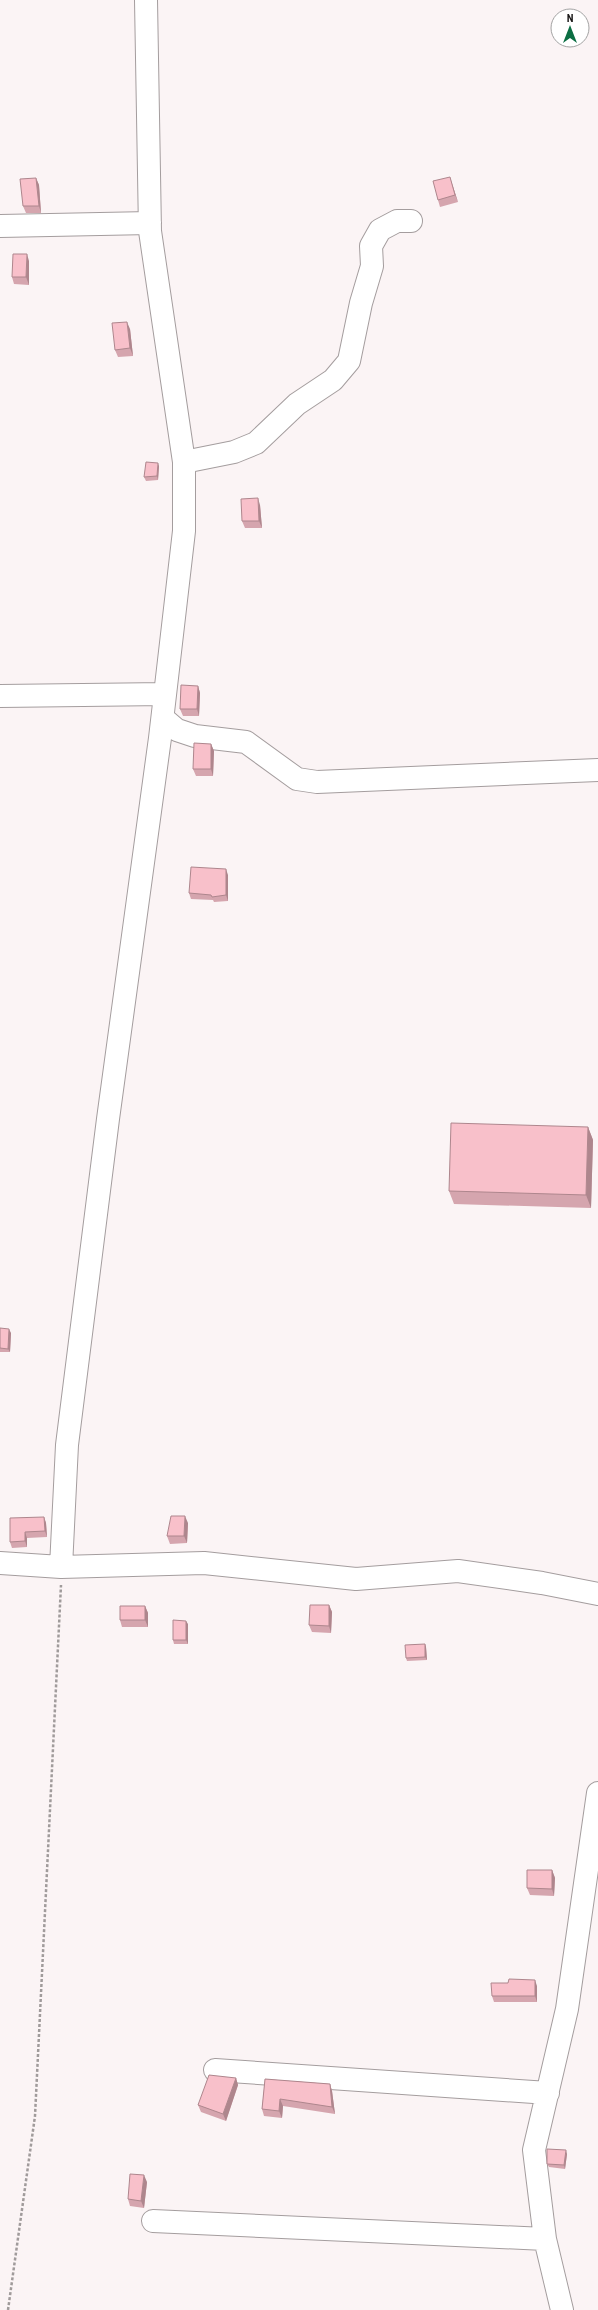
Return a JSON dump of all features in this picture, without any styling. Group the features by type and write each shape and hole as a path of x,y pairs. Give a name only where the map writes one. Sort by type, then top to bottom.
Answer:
{"street":[{"path":"62,1566 67,1445 163,718 184,531 184,462 150,223 146,0"},
{"path":"184,462 234,452 256,443 297,404 333,380 349,361 361,303 372,266 371,246 380,230 397,221 411,221"},
{"path":"0,226 150,223"},
{"path":"0,696 165,694"},
{"path":"163,718 177,730 195,736 218,737 246,742 297,778 317,782 598,770"},
{"path":"0,1563 62,1566 204,1563 356,1579 458,1571 542,1583 598,1594"},
{"path":"562,2310 545,2239 534,2150 567,2009 595,1842 598,1793"},
{"path":"215,2070 548,2093"},
{"path":"153,2221 545,2239"}],"path":[{"path":"8,2310 35,2116 62,1566"}],"building":[{"path":"450,177 455,195 438,200 433,181"},
{"path":"36,178 39,206 23,206 20,179"},
{"path":"13,254 27,254 26,277 12,277"},
{"path":"127,322 130,348 115,350 112,323"},
{"path":"146,462 158,463 157,476 144,477"},
{"path":"258,498 259,521 242,521 241,499"},
{"path":"181,685 198,686 197,709 180,709"},
{"path":"194,743 211,744 211,769 193,769"},
{"path":"191,867 226,869 226,895 212,897 211,895 189,893"},
{"path":"451,1123 588,1127 586,1195 449,1191"},
{"path":"0,1328 9,1329 8,1349 0,1348"},
{"path":"171,1516 185,1516 184,1536 167,1536"},
{"path":"44,1517 45,1531 25,1532 25,1541 10,1542 10,1518"},
{"path":"310,1605 329,1605 329,1626 309,1625"},
{"path":"120,1606 145,1606 145,1620 120,1620"},
{"path":"173,1620 186,1621 186,1640 173,1640"},
{"path":"425,1644 425,1657 406,1658 405,1645"},
{"path":"527,1870 552,1870 552,1889 527,1888"},
{"path":"509,1979 535,1980 535,1996 492,1996 491,1983 508,1983"},
{"path":"209,2075 236,2078 223,2114 198,2105"},
{"path":"265,2079 330,2084 332,2107 280,2099 279,2111 262,2109"},
{"path":"547,2149 566,2150 564,2165 547,2164"},
{"path":"130,2174 144,2175 141,2201 128,2199"}]}
